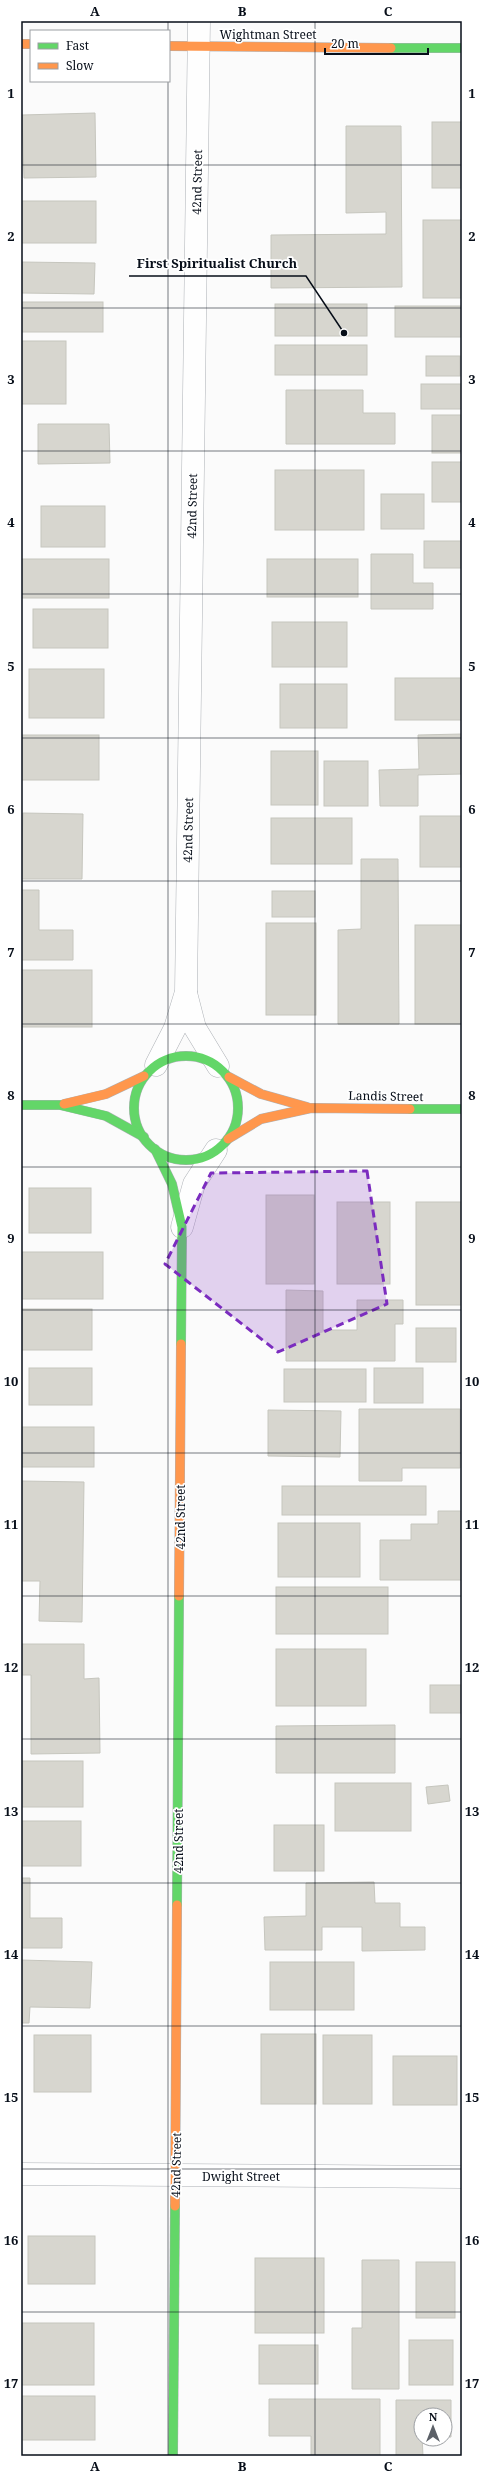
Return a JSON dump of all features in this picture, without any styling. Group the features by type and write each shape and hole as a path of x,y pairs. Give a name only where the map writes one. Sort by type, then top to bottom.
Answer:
{"street":[{"name":"42nd Street","path":"199,21 186,992 195,1028 224,1072"},
{"name":"Wightman Street","path":"170,46 462,48"},
{"name":"42nd Street","path":"150,1071 175,1028 186,992"},
{"path":"60,1105 106,1094 171,1058 187,1056 203,1058 224,1072 236,1092 239,1108 236,1124 222,1144 202,1158 186,1160 170,1157 155,1150 144,1138 136,1123 134,1107 137,1091 150,1071"},
{"name":"Landis Street","path":"224,1072 261,1094 310,1108"},
{"path":"21,1104 60,1105 106,1116 144,1138"},
{"name":"Landis Street","path":"222,1144 261,1119 310,1108 462,1109"},
{"name":"42nd Street","path":"182,1227 194,1184 222,1144"},
{"name":"42nd Street","path":"155,1150 172,1184 182,1227 173,2456"},
{"name":"Dwight Street","path":"21,2174 462,2178"}],"highlighted area":[{"path":"367,1171 387,1304 278,1352 165,1264 211,1173"}],"building":[{"path":"95,113 96,177 24,178 22,115"},
{"path":"432,122 462,122 462,188 432,188"},
{"path":"346,126 401,126 402,287 271,288 271,235 386,234 386,212 346,213"},
{"path":"21,201 96,201 96,243 21,243"},
{"path":"423,220 462,220 462,298 423,298"},
{"path":"21,262 95,263 94,294 21,293"},
{"path":"21,302 103,302 103,332 21,332"},
{"path":"275,304 367,304 367,336 275,336"},
{"path":"395,306 462,306 462,337 395,337"},
{"path":"21,341 66,341 66,404 21,404"},
{"path":"275,345 367,345 367,375 275,375"},
{"path":"426,356 460,356 460,376 426,376"},
{"path":"421,384 462,384 462,409 421,409"},
{"path":"286,390 363,390 363,413 395,413 395,444 286,444"},
{"path":"432,415 462,415 462,453 432,453"},
{"path":"38,424 109,424 110,463 38,464"},
{"path":"432,462 462,462 462,502 432,502"},
{"path":"275,470 364,470 364,530 275,530"},
{"path":"381,494 424,494 424,529 381,529"},
{"path":"41,506 105,506 105,547 41,547"},
{"path":"424,541 462,541 462,568 424,568"},
{"path":"371,554 413,554 413,583 433,583 433,609 371,609"},
{"path":"21,559 109,559 109,598 21,598"},
{"path":"267,559 358,559 358,597 267,597"},
{"path":"33,609 108,609 108,648 33,648"},
{"path":"272,622 347,622 347,667 272,667"},
{"path":"29,669 104,669 104,718 29,718"},
{"path":"395,678 462,678 462,720 395,720"},
{"path":"280,684 347,684 347,728 280,728"},
{"path":"462,734 462,774 418,775 418,806 380,806 379,770 419,769 418,735"},
{"path":"21,735 99,735 99,780 21,780"},
{"path":"271,751 318,751 318,805 271,805"},
{"path":"324,761 368,761 368,806 324,806"},
{"path":"23,813 83,814 82,879 21,879"},
{"path":"420,816 462,816 462,867 420,867"},
{"path":"271,818 352,818 352,864 271,864"},
{"path":"361,859 398,859 399,1024 338,1024 338,930 361,929"},
{"path":"21,890 39,890 39,930 73,930 73,960 21,960"},
{"path":"272,891 315,891 315,917 272,917"},
{"path":"266,923 316,923 316,1015 266,1015"},
{"path":"415,925 462,925 462,1024 415,1024"},
{"path":"21,970 92,970 92,1027 21,1027"},
{"path":"29,1188 91,1188 91,1233 29,1233"},
{"path":"266,1195 314,1195 314,1284 266,1284"},
{"path":"337,1202 390,1202 390,1284 337,1284"},
{"path":"416,1202 462,1202 462,1305 416,1305"},
{"path":"21,1252 103,1252 103,1299 21,1299"},
{"path":"286,1290 323,1291 323,1330 357,1330 357,1300 403,1300 403,1324 395,1324 395,1361 286,1361"},
{"path":"21,1309 92,1309 92,1350 21,1350"},
{"path":"416,1328 456,1328 456,1362 416,1362"},
{"path":"29,1368 92,1368 92,1405 29,1405"},
{"path":"374,1368 423,1368 423,1403 374,1403"},
{"path":"284,1369 366,1369 366,1402 284,1402"},
{"path":"359,1409 460,1409 460,1468 402,1468 402,1481 359,1481"},
{"path":"268,1410 341,1411 340,1457 268,1456"},
{"path":"21,1427 94,1427 94,1467 21,1467"},
{"path":"21,1481 84,1482 82,1622 39,1621 40,1581 21,1581"},
{"path":"282,1486 426,1486 426,1515 282,1515"},
{"path":"438,1511 462,1511 462,1580 380,1580 380,1540 411,1540 411,1524 438,1524"},
{"path":"278,1523 360,1523 360,1577 278,1577"},
{"path":"276,1587 388,1587 388,1634 276,1634"},
{"path":"21,1644 84,1644 84,1679 99,1678 100,1753 31,1754 31,1675 21,1675"},
{"path":"276,1649 366,1649 366,1706 276,1706"},
{"path":"430,1685 462,1685 462,1713 430,1713"},
{"path":"395,1725 395,1773 276,1773 276,1726"},
{"path":"21,1761 83,1761 83,1807 21,1807"},
{"path":"335,1783 411,1783 411,1831 335,1831"},
{"path":"448,1785 450,1801 428,1804 426,1787"},
{"path":"21,1821 81,1821 81,1866 21,1866"},
{"path":"274,1825 324,1825 324,1871 274,1871"},
{"path":"21,1878 30,1878 30,1918 62,1918 62,1948 21,1948"},
{"path":"374,1882 375,1903 400,1903 400,1927 425,1927 425,1950 362,1951 362,1927 322,1927 322,1950 265,1950 264,1917 306,1916 306,1883"},
{"path":"21,1960 92,1962 90,2008 30,2007 29,2023 21,2023"},
{"path":"270,1962 354,1962 354,2010 270,2010"},
{"path":"261,2034 316,2034 316,2104 261,2104"},
{"path":"34,2035 91,2035 91,2092 34,2092"},
{"path":"323,2035 372,2035 372,2104 323,2104"},
{"path":"393,2056 457,2056 457,2105 393,2105"},
{"path":"28,2236 95,2236 95,2284 28,2284"},
{"path":"255,2258 324,2258 324,2333 255,2333"},
{"path":"362,2260 399,2260 399,2389 352,2389 352,2328 362,2328"},
{"path":"416,2262 455,2262 455,2318 416,2318"},
{"path":"21,2323 94,2323 94,2385 21,2385"},
{"path":"409,2340 453,2340 453,2385 409,2385"},
{"path":"259,2345 318,2345 318,2384 259,2384"},
{"path":"21,2396 95,2396 95,2440 21,2440"},
{"path":"269,2399 380,2399 380,2456 311,2456 311,2436 269,2436"},
{"path":"396,2400 451,2400 451,2407 413,2407 413,2447 423,2447 423,2456 396,2456"}],"traffic: fast":[{"path":"391,48 462,48"},
{"path":"186,1056 206,1060 223,1071 234,1088 238,1108 234,1128 223,1145 206,1156 186,1160 166,1156 149,1145 138,1128 134,1108 138,1088 149,1071 166,1060 186,1056"},
{"path":"21,1105 60,1105 106,1116 144,1137"},
{"path":"410,1109 462,1109"},
{"path":"155,1149 172,1184 182,1227 181,1344"},
{"path":"177,1905 179,1596"},
{"path":"173,2456 175,2206"}],"traffic: slow":[{"path":"21,44 30,44"},
{"path":"170,46 391,48"},
{"path":"64,1104 106,1094 144,1076"},
{"path":"229,1077 261,1094 307,1107"},
{"path":"228,1139 261,1119 311,1108 410,1109"},
{"path":"179,1596 181,1344"},
{"path":"175,2206 177,1905"}],"place":[{"name":"First Spiritualist Church","path":"344,333"}]}
